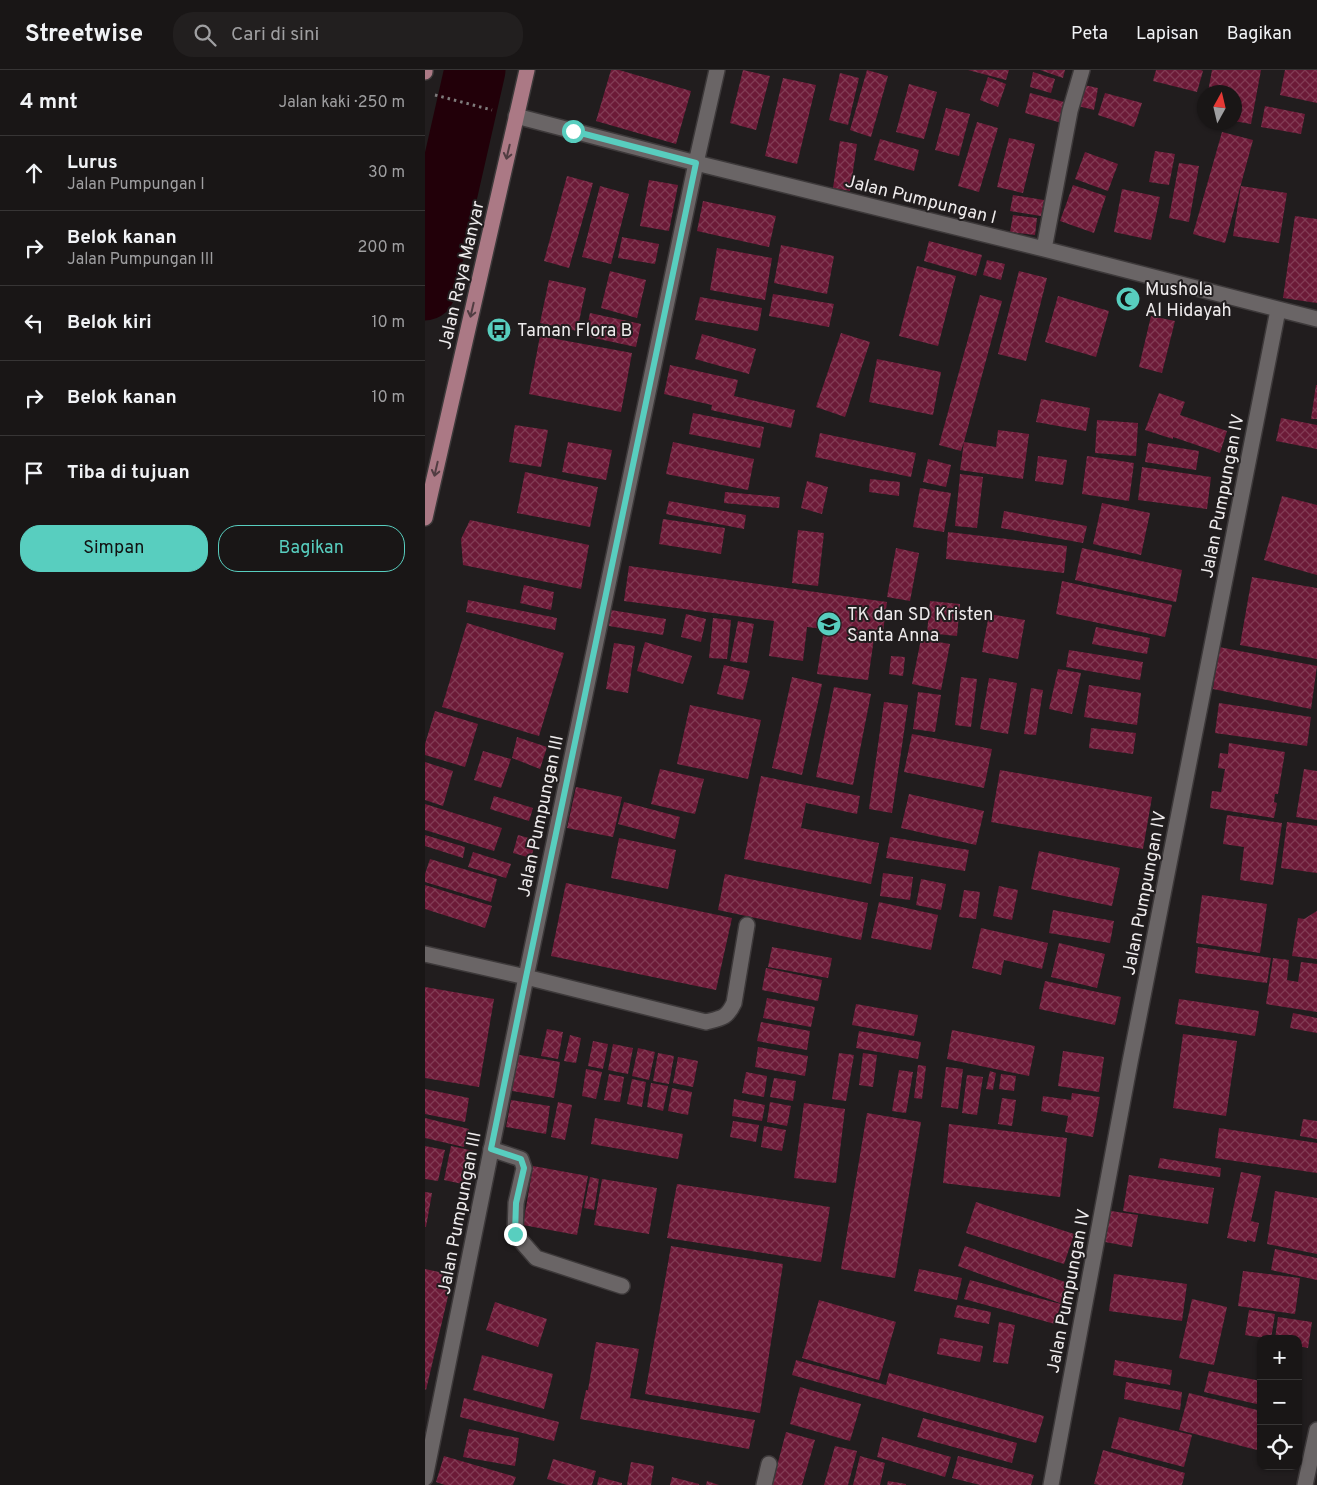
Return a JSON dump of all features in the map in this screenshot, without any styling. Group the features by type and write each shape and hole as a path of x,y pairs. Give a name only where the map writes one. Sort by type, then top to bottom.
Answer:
{"main road":[{"name":"Jalan Raya Manyar","path":"425,518 527,70"}],"street":[{"name":"Jalan Pumpungan III","path":"425,1478 526,977 717,70"},
{"path":"1044,249 1070,112 1082,70"},
{"name":"Jalan Pumpungan I","path":"515,116 1317,319"},
{"name":"Jalan Pumpungan IV","path":"1051,1485 1134,1042 1278,310"},
{"path":"425,954 706,1022 723,1018 730,1012 734,1003 747,925"},
{"path":"491,1149 521,1159 523,1162 524,1168 516,1203 515,1234 536,1258 622,1286"},
{"path":"1305,1485 1317,1430"},
{"path":"764,1485 769,1464"}],"path":[{"path":"434,95 489,110"}],"building":[{"path":"611,70 619,70 691,91 676,144 596,121"},
{"path":"743,70 770,76 756,130 730,123"},
{"path":"867,70 888,76 871,137 850,130"},
{"path":"968,70 1009,70 1006,80"},
{"path":"1040,70 1065,70 1063,78"},
{"path":"1156,70 1203,71 1199,85 1197,85 1197,92 1153,81"},
{"path":"1212,70 1261,70 1251,124 1242,122 1242,85 1209,85"},
{"path":"1285,70 1317,70 1317,103 1280,95"},
{"path":"1033,72 1055,79 1051,93 1030,87"},
{"path":"840,73 859,78 848,125 829,120"},
{"path":"988,77 1006,84 998,107 980,100"},
{"path":"783,78 816,85 797,164 765,156"},
{"path":"909,84 937,92 924,139 896,132"},
{"path":"1079,84 1098,88 1094,110 1074,105"},
{"path":"1030,93 1068,103 1062,123 1025,113"},
{"path":"1105,93 1142,103 1134,127 1098,115"},
{"path":"1265,106 1305,114 1301,134 1261,127"},
{"path":"946,108 970,114 959,156 935,150"},
{"path":"977,122 998,128 979,192 958,186"},
{"path":"1222,132 1253,140 1225,243 1193,234"},
{"path":"1009,138 1035,144 1023,193 997,187"},
{"path":"880,139 919,150 914,171 874,160"},
{"path":"840,141 857,144 850,191 833,188"},
{"path":"1155,151 1175,154 1169,185 1149,182"},
{"path":"1085,152 1118,164 1108,191 1075,179"},
{"path":"1179,163 1199,166 1189,222 1169,218"},
{"path":"567,176 593,183 569,268 544,261"},
{"path":"649,180 678,185 669,231 640,226"},
{"path":"1073,185 1106,196 1094,233 1060,221"},
{"path":"600,186 629,194 611,264 582,257"},
{"path":"1241,186 1287,193 1279,243 1233,236"},
{"path":"1122,189 1160,197 1151,240 1114,232"},
{"path":"1013,195 1044,200 1041,216 1010,211"},
{"path":"703,201 776,216 769,247 697,231"},
{"path":"1013,215 1037,218 1035,235 1010,232"},
{"path":"1295,216 1317,219 1317,303 1283,298"},
{"path":"622,237 659,244 655,264 618,258"},
{"path":"929,241 982,255 976,276 924,261"},
{"path":"781,245 834,256 827,294 774,283"},
{"path":"717,248 772,258 765,300 710,290"},
{"path":"987,260 1005,264 1001,280 983,275"},
{"path":"917,266 956,276 938,346 899,336"},
{"path":"610,271 646,280 637,318 601,308"},
{"path":"1019,271 1047,278 1026,361 998,354"},
{"path":"549,280 586,288 577,331 540,323"},
{"path":"773,294 834,304 829,327 769,316"},
{"path":"980,295 1002,301 961,451 939,445"},
{"path":"1058,296 1109,311 1096,357 1045,342"},
{"path":"700,297 762,308 758,331 695,320"},
{"path":"590,313 641,324 636,347 585,336"},
{"path":"1151,316 1175,321 1162,373 1139,367"},
{"path":"841,333 870,342 845,417 816,407"},
{"path":"702,334 756,349 749,374 695,359"},
{"path":"540,336 632,353 621,412 529,394"},
{"path":"877,359 941,372 933,415 869,402"},
{"path":"670,365 738,380 734,396 795,410 791,428 711,410 712,405 664,394"},
{"path":"1316,385 1317,419 1311,419"},
{"path":"1159,393 1185,402 1180,415 1227,431 1220,453 1173,437 1173,439 1145,430"},
{"path":"1041,399 1090,408 1086,431 1036,422"},
{"path":"693,413 764,427 760,448 689,434"},
{"path":"1281,418 1317,425 1317,449 1276,441"},
{"path":"1097,420 1138,423 1136,456 1095,453"},
{"path":"515,425 548,430 541,467 509,462"},
{"path":"998,430 1029,434 1023,479 960,470 964,442 996,447"},
{"path":"820,433 916,453 911,477 815,457"},
{"path":"568,442 612,450 606,480 562,472"},
{"path":"673,442 754,459 748,490 666,474"},
{"path":"1148,443 1199,451 1196,470 1145,462"},
{"path":"1038,456 1067,460 1063,485 1035,481"},
{"path":"1087,456 1134,463 1129,501 1082,494"},
{"path":"928,459 951,465 946,487 923,482"},
{"path":"1142,467 1211,477 1207,509 1138,500"},
{"path":"525,472 598,487 590,527 517,513"},
{"path":"960,474 983,477 977,528 955,526"},
{"path":"870,479 900,482 899,496 869,492"},
{"path":"807,481 828,487 822,514 801,508"},
{"path":"920,488 951,493 944,532 913,527"},
{"path":"725,492 780,497 779,508 724,503"},
{"path":"1282,496 1317,505 1317,575 1264,560"},
{"path":"669,501 746,515 744,529 666,514"},
{"path":"1102,503 1150,513 1141,555 1093,544"},
{"path":"1004,511 1087,526 1083,543 1001,528"},
{"path":"663,519 725,528 721,554 659,544"},
{"path":"470,520 589,545 581,589 463,565 461,539"},
{"path":"798,530 824,533 818,586 792,583"},
{"path":"948,532 1067,546 1064,573 946,559"},
{"path":"896,548 919,553 910,601 887,597"},
{"path":"1082,548 1182,570 1176,602 1075,580"},
{"name":"TK dan SD Kristen Santa Anna","path":"629,566 887,602 882,639 874,638 868,680 817,674 824,629 807,627 803,661 769,656 774,621 624,601"},
{"path":"1252,577 1317,588 1317,659 1240,645"},
{"path":"1062,581 1172,605 1165,637 1056,614"},
{"path":"524,585 554,592 551,610 520,603"},
{"path":"468,600 557,618 555,630 466,612"},
{"path":"930,601 960,604 957,636 927,633"},
{"path":"611,610 666,619 663,635 609,626"},
{"path":"686,614 706,619 701,642 681,637"},
{"path":"989,614 1025,620 1018,659 982,652"},
{"path":"713,618 731,620 727,659 709,658"},
{"path":"738,621 754,624 747,663 730,661"},
{"path":"467,623 564,653 539,736 442,707"},
{"path":"1096,627 1150,638 1147,654 1092,644"},
{"path":"921,639 950,644 941,690 912,684"},
{"path":"645,642 692,656 683,684 637,671"},
{"path":"614,643 635,646 628,693 606,689"},
{"path":"1219,647 1317,666 1311,709 1213,689"},
{"path":"1069,650 1143,662 1140,680 1066,667"},
{"path":"891,656 905,657 903,676 889,674"},
{"path":"724,665 750,671 743,700 717,694"},
{"path":"1058,669 1081,673 1072,714 1049,709"},
{"path":"792,677 822,684 802,775 772,768"},
{"path":"961,677 977,679 971,727 955,725"},
{"path":"989,678 1017,683 1008,734 980,729"},
{"path":"1089,685 1141,693 1137,725 1084,717"},
{"path":"834,687 871,694 853,785 816,777"},
{"path":"1031,688 1043,690 1036,735 1024,734"},
{"path":"918,692 941,695 935,732 913,729"},
{"path":"884,702 908,705 892,813 869,809"},
{"path":"1219,703 1311,717 1307,746 1215,733"},
{"path":"690,705 761,720 748,779 677,764"},
{"path":"435,711 478,724 465,767 425,755 425,744"},
{"path":"1091,728 1136,733 1133,754 1089,748"},
{"path":"912,734 992,749 984,788 904,772"},
{"path":"517,737 547,747 540,769 512,758"},
{"path":"1229,743 1285,752 1278,794 1275,794 1274,802 1277,803 1274,818 1210,808 1212,791 1221,792 1225,769 1218,768 1220,753 1228,754"},
{"path":"483,751 511,759 501,788 474,780"},
{"path":"425,762 453,771 443,806 425,800"},
{"path":"660,769 704,779 695,814 651,804"},
{"path":"1304,769 1317,771 1317,820 1296,817"},
{"path":"1000,770 1152,797 1143,849 991,822"},
{"path":"761,776 860,796 857,814 806,803 801,828 879,843 871,884 744,859"},
{"path":"576,787 622,797 613,837 567,828"},
{"path":"909,794 984,811 976,845 901,828"},
{"path":"494,796 533,808 529,821 490,809"},
{"path":"624,802 680,817 675,839 618,824"},
{"path":"425,804 502,828 494,851 425,830"},
{"path":"1227,815 1282,823 1273,885 1240,880 1244,847 1223,844"},
{"path":"1287,822 1317,826 1317,873 1281,868"},
{"path":"425,835 465,847 463,858 425,846"},
{"path":"518,835 536,840 531,858 513,853"},
{"path":"890,837 969,850 965,871 886,858"},
{"path":"619,838 676,850 668,889 611,878"},
{"path":"1039,851 1120,868 1112,906 1031,889"},
{"path":"473,852 511,864 506,878 468,867"},
{"path":"430,859 497,879 491,902 425,882 425,874"},
{"path":"883,873 913,877 910,900 880,896"},
{"path":"725,874 868,903 861,940 718,910"},
{"path":"921,879 946,884 941,910 916,905"},
{"path":"566,883 732,918 716,990 551,956"},
{"path":"425,885 492,906 485,928 425,909"},
{"path":"999,886 1018,890 1012,920 993,916"},
{"path":"964,890 980,892 976,919 959,917"},
{"path":"1202,895 1267,904 1260,953 1196,943"},
{"path":"879,902 938,915 931,950 871,938"},
{"path":"1053,910 1114,921 1110,943 1049,933"},
{"path":"1317,911 1317,959 1292,956 1298,918 1304,919"},
{"path":"981,928 1048,943 1042,969 1004,960 1001,975 972,968"},
{"path":"1059,943 1105,954 1097,988 1051,977"},
{"path":"772,947 832,958 828,978 768,967"},
{"path":"1198,947 1271,958 1267,983 1195,973"},
{"path":"1273,958 1289,960 1287,980 1298,982 1301,962 1317,964 1317,1012 1266,1004"},
{"path":"766,968 822,980 818,1001 762,990"},
{"path":"1045,981 1121,997 1115,1025 1039,1009"},
{"path":"425,987 494,999 479,1087 425,1078"},
{"path":"767,998 815,1007 811,1027 763,1018"},
{"path":"1179,999 1259,1011 1255,1036 1175,1024"},
{"path":"856,1004 918,1015 914,1036 852,1025"},
{"path":"1293,1013 1317,1018 1317,1033 1290,1028"},
{"path":"761,1022 810,1031 807,1050 757,1041"},
{"path":"547,1029 563,1032 558,1059 541,1056"},
{"path":"952,1030 1035,1046 1029,1076 947,1059"},
{"path":"859,1031 921,1042 918,1059 856,1048"},
{"path":"1183,1034 1237,1041 1226,1116 1173,1108"},
{"path":"570,1035 581,1038 576,1063 564,1061"},
{"path":"593,1041 608,1044 603,1069 588,1066"},
{"path":"613,1044 633,1048 628,1074 608,1070"},
{"path":"758,1047 808,1056 805,1076 755,1067"},
{"path":"638,1048 655,1052 649,1080 632,1076"},
{"path":"1063,1051 1104,1057 1099,1092 1058,1086"},
{"path":"658,1053 674,1056 669,1084 653,1081"},
{"path":"839,1053 854,1055 846,1101 832,1099"},
{"path":"863,1053 877,1055 873,1087 859,1085"},
{"path":"514,1054 560,1062 554,1098 507,1090"},
{"path":"678,1057 698,1061 693,1087 673,1083"},
{"path":"918,1065 926,1066 922,1099 914,1098"},
{"path":"946,1067 963,1069 958,1109 941,1107"},
{"path":"586,1069 602,1072 596,1099 582,1096"},
{"path":"899,1070 913,1072 906,1113 892,1111"},
{"path":"990,1071 996,1073 993,1090 986,1089"},
{"path":"746,1072 767,1076 764,1097 742,1093"},
{"path":"609,1074 624,1077 620,1102 604,1100"},
{"path":"1001,1074 1016,1076 1014,1091 999,1089"},
{"path":"967,1075 983,1077 977,1115 962,1113"},
{"path":"774,1078 796,1081 793,1101 770,1097"},
{"path":"632,1079 646,1082 642,1107 627,1104"},
{"path":"651,1083 668,1086 663,1111 647,1107"},
{"path":"672,1088 692,1092 688,1115 668,1111"},
{"path":"425,1089 469,1098 465,1122 425,1114"},
{"path":"1072,1093 1100,1097 1093,1137 1065,1132 1068,1116 1041,1111 1043,1096 1071,1100"},
{"path":"1002,1098 1016,1100 1012,1126 998,1124"},
{"path":"734,1099 765,1105 762,1121 732,1116"},
{"path":"511,1100 550,1106 546,1134 506,1127"},
{"path":"558,1102 572,1105 565,1140 551,1137"},
{"path":"770,1102 791,1106 787,1126 767,1122"},
{"path":"804,1103 845,1109 836,1183 794,1178"},
{"path":"867,1113 921,1122 895,1278 841,1269"},
{"path":"425,1118 469,1129 464,1147 425,1138"},
{"path":"595,1118 683,1134 678,1159 591,1144"},
{"path":"1303,1119 1317,1121 1317,1139 1300,1136"},
{"path":"733,1121 759,1125 756,1142 730,1137"},
{"path":"949,1124 1067,1138 1060,1197 943,1183"},
{"path":"764,1126 786,1130 782,1151 761,1147"},
{"path":"1219,1128 1317,1143 1317,1173 1215,1158"},
{"path":"425,1146 445,1150 438,1181 425,1179"},
{"path":"451,1146 474,1151 467,1185 444,1180"},
{"path":"1160,1158 1221,1168 1220,1177 1158,1168"},
{"path":"533,1166 588,1176 577,1235 523,1225"},
{"path":"1241,1172 1261,1176 1251,1221 1259,1223 1255,1242 1227,1238"},
{"path":"1129,1175 1214,1188 1208,1224 1123,1211"},
{"path":"590,1177 599,1179 594,1210 584,1208"},
{"path":"602,1179 657,1188 649,1234 594,1225"},
{"path":"677,1184 830,1207 821,1262 667,1238"},
{"path":"1275,1191 1317,1198 1317,1254 1267,1244"},
{"path":"425,1192 432,1193 426,1227 425,1227"},
{"path":"976,1202 1074,1234 1064,1264 966,1233"},
{"path":"1111,1211 1138,1215 1132,1247 1105,1242"},
{"path":"671,1246 783,1264 760,1413 645,1394"},
{"path":"965,1246 1076,1286 1068,1306 958,1266"},
{"path":"1275,1249 1317,1258 1317,1280 1271,1270"},
{"path":"425,1269 453,1275 426,1390 425,1389"},
{"path":"919,1269 962,1278 957,1300 914,1291"},
{"path":"1243,1271 1300,1278 1295,1314 1238,1306"},
{"path":"1114,1274 1187,1284 1182,1321 1109,1311"},
{"path":"970,1280 1061,1304 1055,1324 964,1299"},
{"path":"1192,1299 1227,1307 1214,1365 1179,1358"},
{"path":"819,1300 896,1322 879,1380 802,1358"},
{"path":"495,1302 547,1319 538,1347 486,1330"},
{"path":"957,1305 991,1312 989,1324 954,1317"},
{"path":"1249,1310 1275,1314 1272,1335 1257,1335 1257,1337 1245,1335"},
{"path":"1278,1317 1312,1322 1308,1348 1302,1347 1302,1335 1276,1335"},
{"path":"999,1322 1015,1325 1008,1364 993,1362"},
{"path":"940,1338 983,1346 980,1362 937,1354"},
{"path":"596,1342 639,1349 630,1398 755,1420 749,1449 580,1419 586,1390 588,1390"},
{"path":"482,1355 553,1374 544,1409 473,1390"},
{"path":"796,1360 886,1385 889,1373 1044,1416 1036,1443 792,1375"},
{"path":"1115,1360 1172,1370 1170,1385 1113,1375"},
{"path":"1209,1371 1257,1380 1257,1404 1204,1392"},
{"path":"1126,1382 1182,1392 1180,1410 1124,1399"},
{"path":"800,1387 861,1404 850,1441 790,1424"},
{"path":"1189,1393 1257,1410 1257,1450 1179,1430"},
{"path":"464,1398 559,1422 554,1441 460,1417"},
{"path":"1119,1417 1192,1435 1184,1467 1111,1448"},
{"path":"923,1418 1017,1443 1012,1463 917,1437"},
{"path":"469,1429 519,1438 515,1466 463,1457"},
{"path":"786,1432 815,1440 802,1485 772,1485"},
{"path":"882,1437 951,1457 945,1477 877,1457"},
{"path":"835,1446 857,1451 848,1485 824,1485"},
{"path":"1103,1450 1185,1473 1182,1485 1094,1484"},
{"path":"444,1456 516,1477 513,1485 445,1485 436,1482"},
{"path":"860,1456 885,1463 880,1485 853,1485"},
{"path":"958,1456 1034,1475 1031,1485 980,1485 952,1478"},
{"path":"553,1459 596,1471 592,1485 567,1485 547,1479"},
{"path":"631,1462 654,1466 651,1485 627,1485"},
{"path":"599,1477 622,1483 622,1485 597,1485"},
{"path":"672,1477 699,1484 699,1485 670,1485"},
{"path":"707,1481 719,1485 706,1485"},
{"path":"888,1481 906,1484 906,1485 887,1485"}],"waterway":[{"path":"425,290 475,70"}],"place":[{"name":"Mushola Al Hidayah","path":"1128,299"},
{"name":"Taman Flora B","path":"499,330"},
{"name":"TK dan SD Kristen Santa Anna","path":"829,624"}],"route":[{"path":"515,1234 516,1203 524,1168 523,1162 521,1159 491,1149 696,163 573,131"}]}
